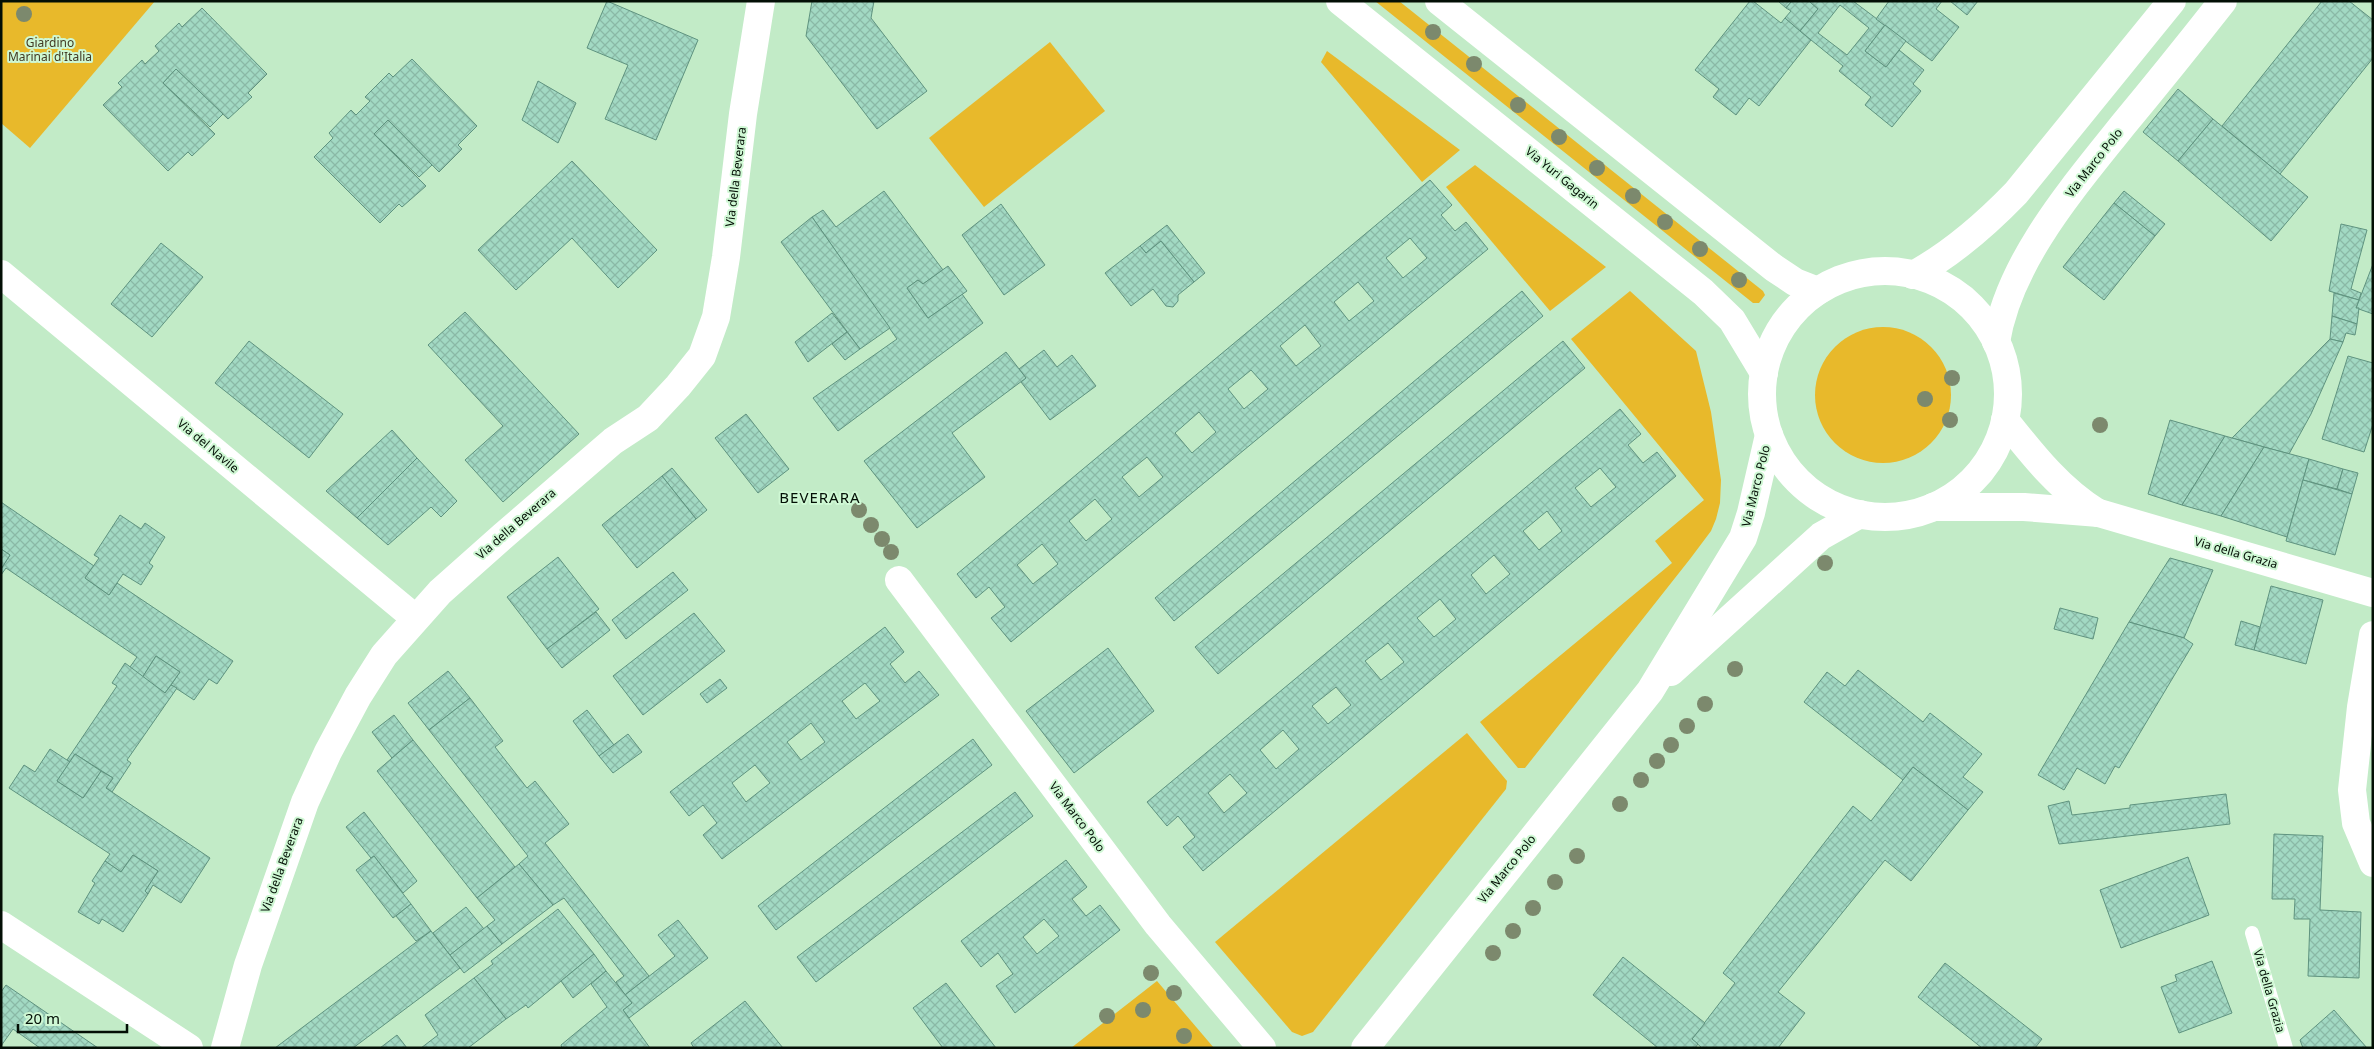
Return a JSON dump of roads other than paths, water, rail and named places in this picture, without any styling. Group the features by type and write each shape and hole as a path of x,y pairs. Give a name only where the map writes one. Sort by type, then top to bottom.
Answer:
{"main road":[{"name":"Via della Beverara","path":"225,1048 248,965 305,802 328,752 358,696 384,656 415,618 503,536 613,441 648,418 678,386 702,356 716,317 726,257 743,114 761,1"},
{"name":"Via Yuri Gagarin","path":"1340,1 1709,297 1732,320 1764,372"},
{"path":"1438,1 1774,268 1795,282 1818,291"},
{"path":"1913,275 1951,252 1990,220 2016,193 2172,1"},
{"name":"Via Marco Polo","path":"1996,342 1999,323 2010,291 2051,221 2090,167 2223,1"},
{"path":"1868,272 1913,275 1930,280 1958,296 1975,311 1996,342 2006,372 2008,403 2005,420 1996,445 1983,468 1961,491 1920,512 1891,517 1860,514 1825,502 1805,488 1782,461 1769,435 1763,409 1764,372 1772,345 1782,327 1797,308 1818,291 1850,276 1868,272"},
{"name":"Via del Navile","path":"1,274 415,618"},
{"name":"Via della Grazia","path":"2005,420 2064,488 2099,513"},
{"name":"Via Marco Polo","path":"1365,1048 1650,691 1743,538 1751,513 1769,435"},
{"name":"Via della Grazia","path":"1933,507 2024,507 2099,513 2373,593"},
{"name":"Via Marco Polo","path":"1650,691 1816,540 1841,523 1860,514"},
{"name":"Via Marco Polo","path":"899,580 1158,925 1262,1048"},
{"path":"2373,635 2360,707 2352,790 2356,823 2373,863"},
{"path":"1,925 189,1048"}],"lane":[{"name":"Via della Grazia","path":"2252,933 2286,1048"}],"district":[{"name":"BEVERARA","path":"820,498"}],"park label":[{"name":"Giardino Marinai d'Italia","path":"50,50"}]}
